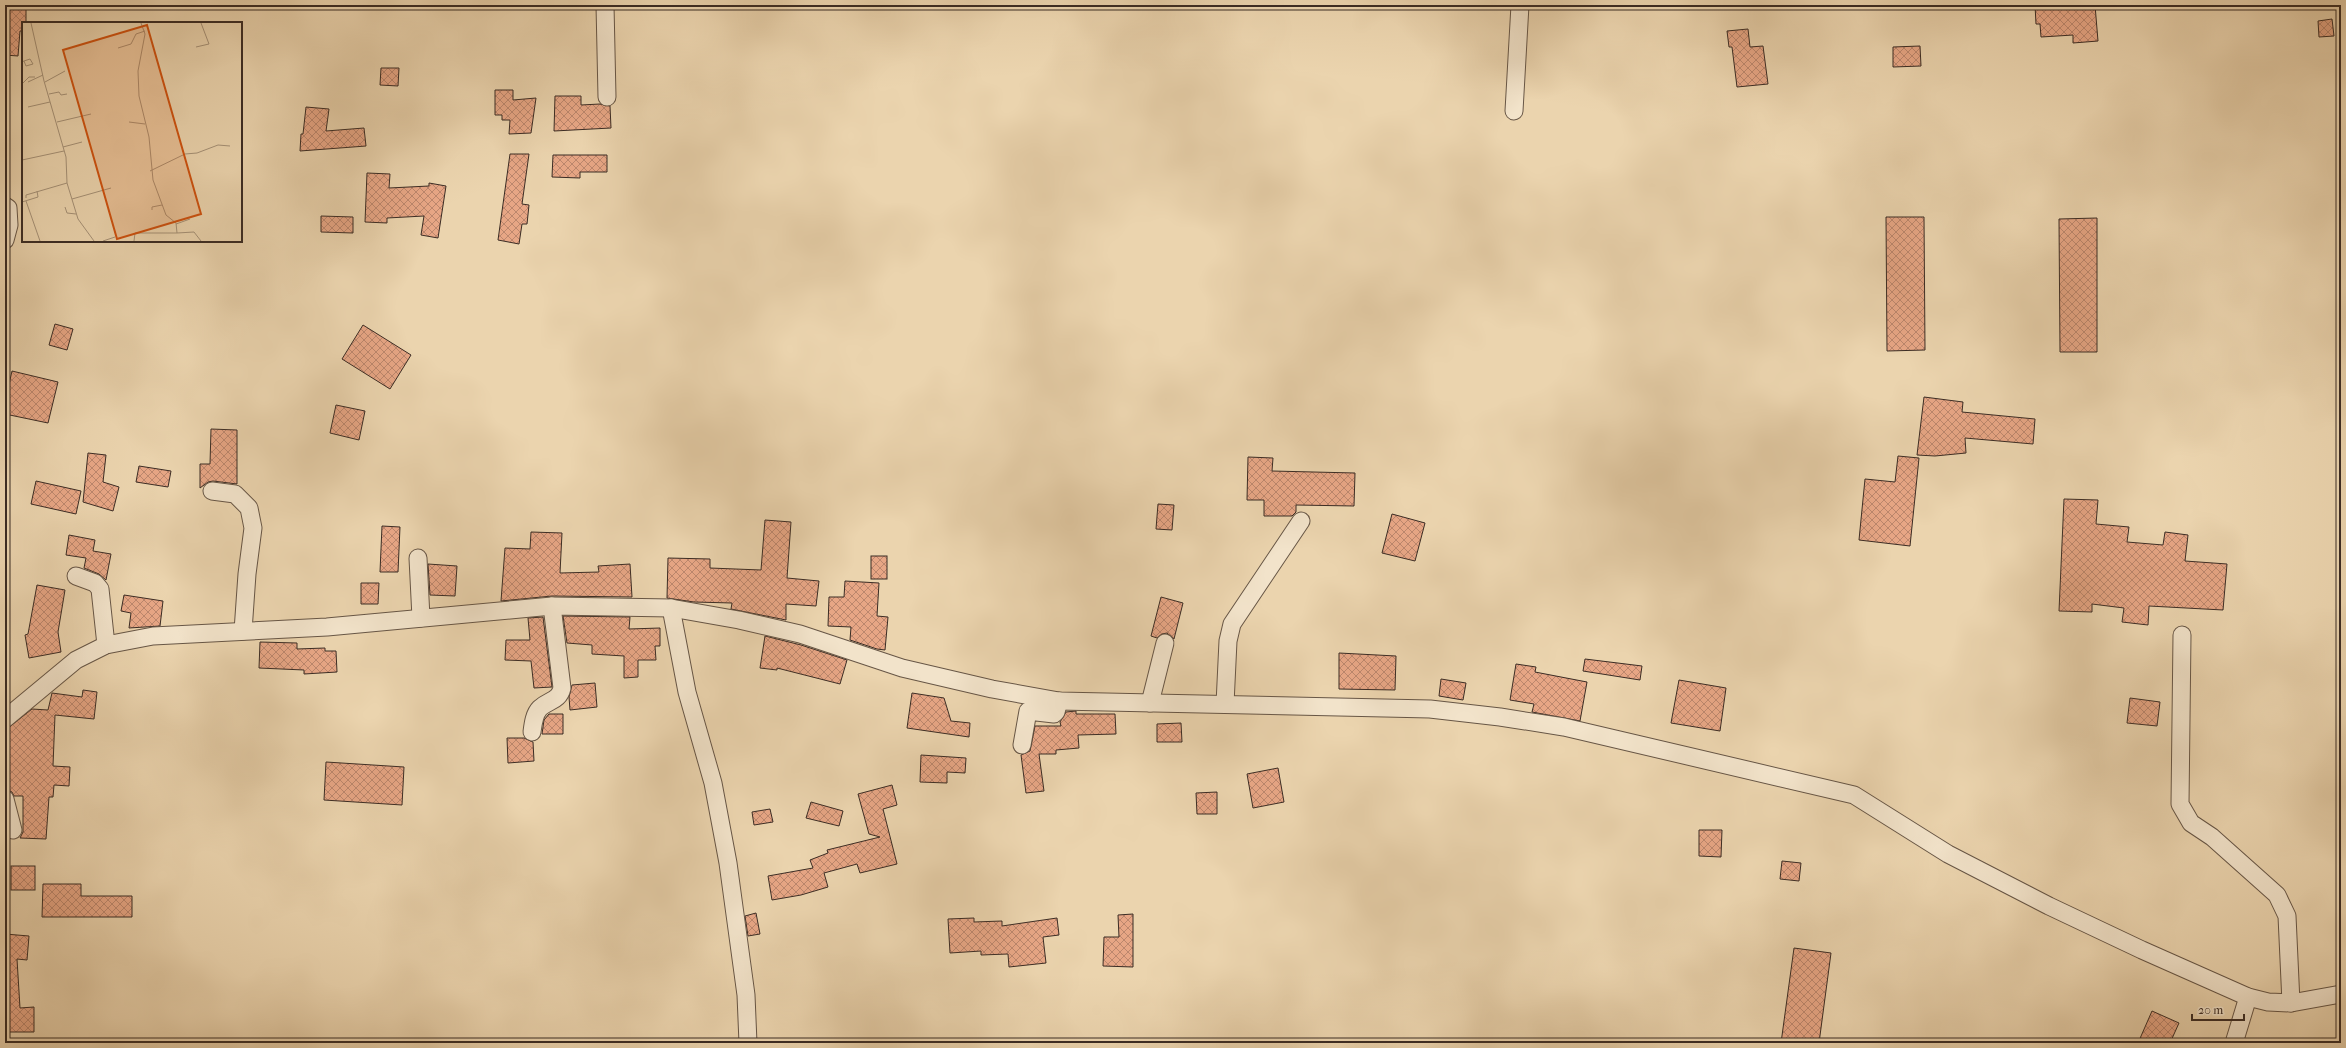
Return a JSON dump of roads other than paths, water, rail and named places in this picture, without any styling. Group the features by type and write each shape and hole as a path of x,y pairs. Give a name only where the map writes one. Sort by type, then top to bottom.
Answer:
{"street":[{"path":"605,5 606,97"},
{"path":"1514,111 1520,5"},
{"path":"5,206 8,208 9,225 5,240"},
{"path":"212,491 235,494 249,508 253,528 247,574 243,631"},
{"path":"1225,704 1228,641 1232,624 1301,521"},
{"path":"418,558 421,618"},
{"path":"76,576 95,583 100,589 106,645"},
{"path":"532,732 535,716 540,708 557,699 562,688 552,606"},
{"path":"5,724 5,718 76,660 106,645 153,636 327,627 552,606 671,608 739,620 800,634 902,668 992,689 1059,701 1430,709 1500,717 1564,727 1854,795 1948,854 2042,903 2142,950 2248,997 2268,1002 2291,1003 2341,994"},
{"path":"671,608 687,692 713,784 728,862 746,996 748,1043"},
{"path":"2182,635 2180,804 2191,823 2212,837 2277,895 2287,916 2291,1003"},
{"path":"1150,703 1165,643"},
{"path":"1022,745 1028,710 1054,714 1059,701"},
{"path":"5,799 13,830"},
{"path":"2234,1043 2248,997"}]}
